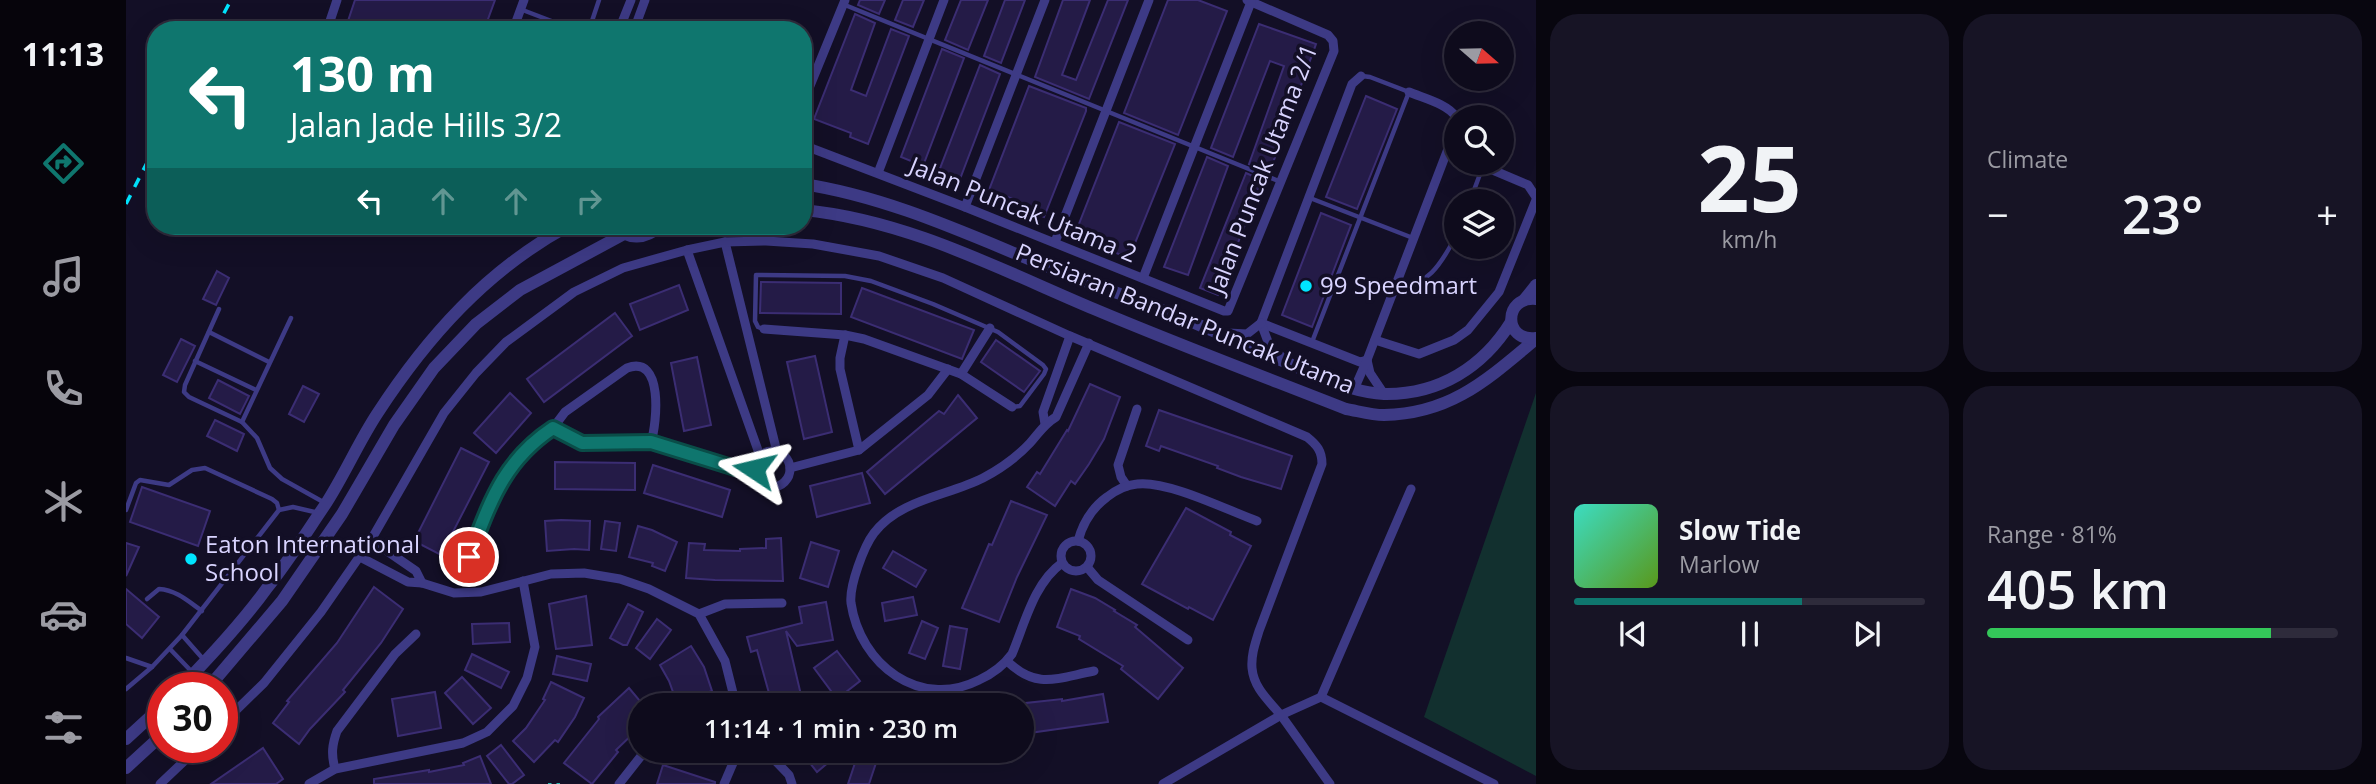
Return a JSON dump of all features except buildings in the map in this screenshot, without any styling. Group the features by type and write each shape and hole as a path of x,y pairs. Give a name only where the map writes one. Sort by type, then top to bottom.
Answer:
{"street":[{"path":"330,21 337,0"},
{"path":"623,21 631,0"},
{"path":"637,21 645,0"},
{"path":"878,173 944,0"},
{"path":"965,206 1045,0"},
{"path":"1055,242 1149,0"},
{"path":"1143,278 1249,1"},
{"name":"Jalan Puncak Utama 2/1","path":"1228,311 1334,51 1333,41 1320,30 1249,1"},
{"path":"812,81 844,2"},
{"path":"1195,323 1233,335 1247,334 1261,323 1352,84 1361,76"},
{"path":"1409,92 1444,107"},
{"name":"Jalan Puncak Utama 2","path":"812,148 965,206 1224,312 1228,311"},
{"path":"1351,389 1356,385 1367,360 1414,238 1444,171"},
{"path":"1375,340 1419,354 1454,340 1468,330 1499,292 1536,198 1528,185 1505,175"},
{"name":"Persiaran Bandar Puncak Utama","path":"812,186 874,201 942,223 1195,323 1351,389 1384,394 1418,391 1440,385 1471,368 1492,351 1511,322 1514,309 1530,300"},
{"name":"Persiaran Bandar Puncak Utama","path":"812,212 867,221 973,255 1094,309 1346,409 1382,415 1421,411 1447,402 1482,384 1536,339"},
{"path":"196,672 267,590 322,508 376,415 416,356 461,306 502,269 551,235"},
{"path":"222,672 282,601 342,514 394,425 434,368 476,324 520,290 611,235"},
{"path":"725,242 777,452"},
{"path":"238,708 272,673 321,612 371,540 444,413 476,373 506,342 574,292 623,268 725,242 813,244 878,256 943,278 1307,437 1316,444 1322,453 1322,464 1252,654 1252,671 1266,701 1281,715 1330,784"},
{"path":"687,250 760,456"},
{"path":"1530,300 1536,285"},
{"path":"1511,322 1518,334 1524,338 1536,339"},
{"path":"1261,323 1360,362 1367,360"},
{"path":"1261,323 1271,350 1299,368"},
{"path":"961,374 990,328"},
{"path":"764,329 864,339 961,374 1012,407"},
{"path":"845,335 840,369 859,450"},
{"path":"1045,424 1043,412 1070,335"},
{"path":"1062,564 1050,572 1040,588 1007,661 964,688 925,690 899,678 878,663 859,632 851,601 856,575 875,532 913,503 983,478 1016,456 1045,424 1056,417 1089,343"},
{"path":"1367,360 1370,373 1384,394"},
{"path":"469,557 492,500 508,470 536,439 553,428 565,412 635,365 648,370 651,379 657,408 651,442"},
{"path":"790,468 859,450 928,395 948,369"},
{"path":"1127,486 1118,465 1137,409"},
{"path":"553,428 582,443 651,442 735,468 754,469"},
{"path":"777,452 786,458 790,468 787,479 773,487 758,480 754,469 760,456 777,452"},
{"path":"1078,541 1090,513 1103,500 1127,486 1140,483 1160,486 1257,520"},
{"path":"1163,784 1281,715 1321,697 1411,489"},
{"path":"371,540 416,571 422,583"},
{"path":"1078,541 1090,551 1087,567 1073,572 1062,564 1062,549 1069,542 1078,541"},
{"path":"360,557 408,582 422,583 454,593 481,592 551,574 584,573 620,579 649,589 699,614 725,661 733,693"},
{"path":"1087,567 1098,580 1188,640"},
{"path":"309,784 335,769 463,743 487,732 513,706 527,678 535,647 523,581"},
{"path":"699,614 725,604 782,603"},
{"path":"335,769 331,756 337,731 395,654 416,634"},
{"path":"1007,661 1020,673 1036,680 1094,671"},
{"path":"1321,697 1494,784"},
{"path":"126,739 147,720"},
{"path":"126,768 147,749"},
{"path":"160,784 182,763"},
{"path":"619,784 636,763"},
{"path":"724,784 733,763"},
{"path":"778,763 789,775 792,784"}],"lane":[{"path":"592,21 599,0"},
{"path":"844,2 1016,75 1282,182"},
{"path":"522,5 556,21"},
{"path":"1312,343 1409,92 1361,76"},
{"path":"1310,198 1414,238"},
{"path":"1392,295 1418,285 1433,272 1444,255"},
{"path":"764,329 758,327 755,321 754,278 760,273 859,278 990,328 1010,340 1046,369 1020,406 1012,407"},
{"path":"219,309 184,392 189,397 242,422 257,438 270,468 322,508"},
{"path":"242,422 291,318"},
{"path":"209,332 269,362"},
{"path":"195,361 256,390"},
{"path":"126,510 136,483 140,480 169,485 192,470 205,468 272,499 279,510"},
{"path":"126,689 152,667 182,635 279,510 322,508"},
{"path":"147,599 159,589 169,590 202,611"},
{"path":"182,635 205,661"},
{"path":"170,649 192,672"},
{"path":"126,658 152,667"}],"path":[{"path":"548,784 564,784"}],"green space":[{"path":"1536,393 1536,776 1424,717"}],"railway":[{"path":"220,21 231,0"},
{"path":"126,204 147,163"}],"place":[{"name":"99 Speedmart","path":"1306,286"},
{"name":"Eaton International School","path":"191,559"}],"route":[{"path":"469,557 492,500 508,470 536,439 553,428 582,443 651,442 735,468 754,469"}]}
